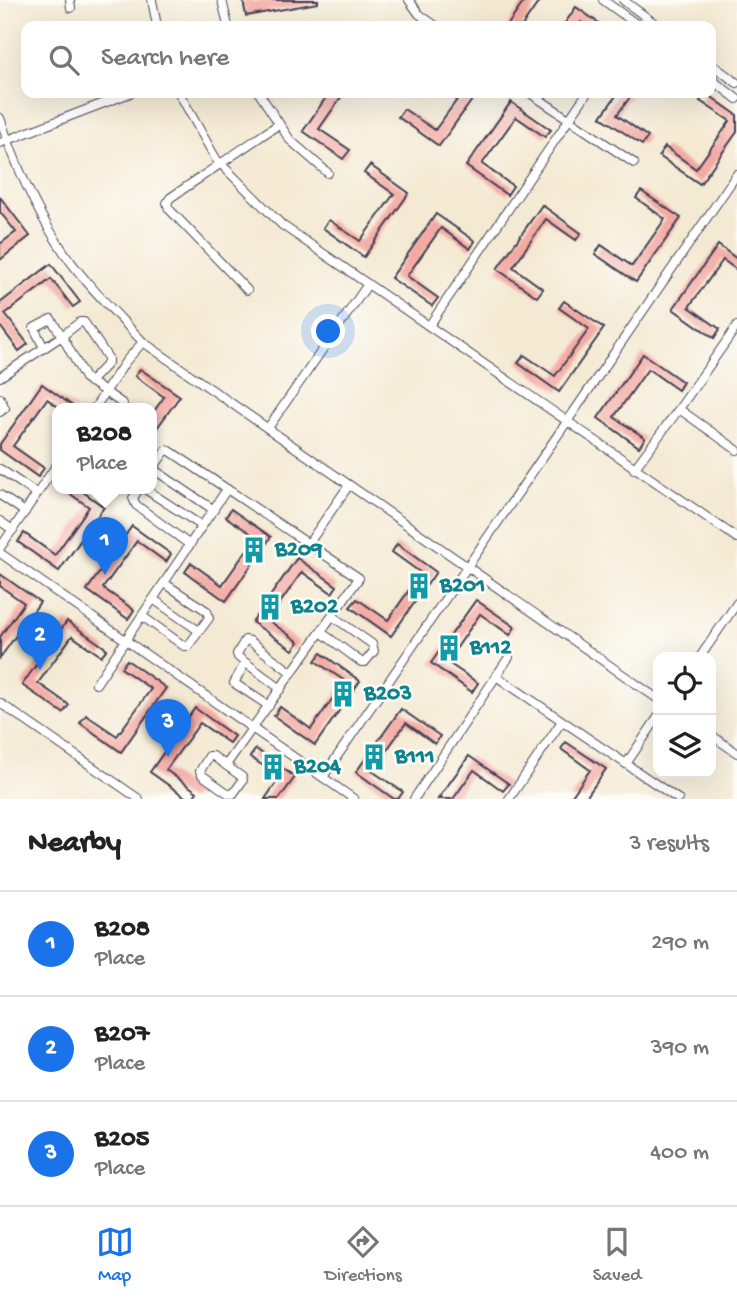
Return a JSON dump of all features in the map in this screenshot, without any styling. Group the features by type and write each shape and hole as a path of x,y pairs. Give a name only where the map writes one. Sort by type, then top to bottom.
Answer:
{"street":[{"path":"152,0 156,21"},
{"path":"222,0 227,21"},
{"path":"409,0 419,14 429,21"},
{"path":"603,0 632,21"},
{"path":"623,0 651,21"},
{"path":"716,68 737,83"},
{"path":"716,83 737,99"},
{"path":"4,141 117,98"},
{"path":"182,98 220,163 282,225 737,538"},
{"path":"262,98 290,140 328,173"},
{"path":"537,98 634,163"},
{"path":"429,326 584,98"},
{"path":"0,118 4,141 57,242 100,296 143,342 653,696"},
{"path":"247,290 169,209 167,203 170,198 279,124"},
{"path":"323,777 737,174"},
{"path":"268,428 368,284"},
{"path":"44,348 34,328 51,319 85,378 121,403"},
{"path":"0,362 4,375 80,323 84,323 108,358 108,363 90,382"},
{"path":"635,469 737,326"},
{"path":"98,403 143,342"},
{"path":"0,398 5,408 0,412"},
{"path":"678,409 737,450"},
{"path":"157,463 166,450 170,451 359,578 226,765"},
{"path":"0,469 37,494"},
{"path":"52,472 0,551 354,799"},
{"path":"157,472 214,510"},
{"path":"309,543 349,485"},
{"path":"96,684 227,489"},
{"path":"136,494 133,498 136,505 190,545"},
{"path":"153,494 202,526"},
{"path":"0,495 25,512"},
{"path":"0,521 13,530"},
{"path":"142,616 184,646 188,646 209,618 209,614 164,583"},
{"path":"153,599 199,631"},
{"path":"703,652 737,603"},
{"path":"321,632 361,662 365,663 374,651 372,644 332,616"},
{"path":"281,689 238,657 237,654 246,640 292,673"},
{"path":"414,799 509,657"},
{"path":"245,663 234,683 269,706"},
{"path":"496,676 678,799"},
{"path":"0,703 139,799"},
{"path":"509,799 562,721"},
{"path":"626,764 653,724"},
{"path":"716,738 737,753"},
{"path":"209,756 226,765 243,780 233,794 229,794 200,771 209,756"}],"building":[{"path":"243,0 318,0 318,3 246,16"},
{"path":"525,0 540,0 525,21 510,21"},
{"path":"576,7 596,21 566,21"},
{"path":"326,98 341,98 319,129 350,150 343,159 303,131"},
{"path":"458,98 473,98 439,146 398,117 404,109 435,130"},
{"path":"614,98 629,98 617,115 648,137 642,145 601,117"},
{"path":"702,98 713,98 737,115 737,132 700,184 659,156 665,147 696,169 730,121 700,101"},
{"path":"511,102 551,130 545,137 516,117 482,164 513,186 507,195 466,166"},
{"path":"370,165 409,193 364,257 323,228 329,220 360,241 394,194 364,173"},
{"path":"641,191 681,218 636,282 595,254 601,245 632,266 665,219 636,198"},
{"path":"0,197 30,236 0,260 0,244 16,232 0,212"},
{"path":"542,205 581,233 576,240 546,219 513,267 543,289 537,297 497,269"},
{"path":"436,214 475,241 470,249 441,228 407,276 438,298 432,306 391,278"},
{"path":"718,245 737,259 737,270 723,260 689,307 720,329 714,338 673,309"},
{"path":"51,264 80,302 73,307 51,279 5,314 28,344 19,351 0,326 0,303"},
{"path":"564,301 604,328 559,392 518,363 524,355 555,376 589,329 559,308"},
{"path":"643,354 683,382 678,390 648,369 614,417 645,438 639,447 598,418"},
{"path":"140,369 180,396 157,428 157,407 164,397 135,376"},
{"path":"42,384 69,403 53,403 47,399 13,446 44,468 38,477 0,450 0,444"},
{"path":"70,494 86,494 104,507 59,571 18,542 24,533 55,555 89,507"},
{"name":"B209","path":"231,509 271,537 226,601 185,572 191,563 222,585 256,537 226,517"},
{"path":"132,526 171,554 166,562 137,541 103,588 134,610 128,619 87,590"},
{"name":"B201","path":"397,544 436,572 391,636 350,607 357,599 388,620 421,573 392,552"},
{"name":"B202","path":"297,558 337,586 332,593 302,572 268,620 299,642 293,650 252,622"},
{"path":"0,574 40,602 0,658 0,637 24,603 0,586"},
{"name":"B112","path":"476,600 515,627 510,635 480,614 447,662 478,683 472,692 431,663"},
{"path":"67,621 107,649 101,656 72,636 38,683 69,705 63,713 22,685"},
{"name":"B203","path":"321,653 360,681 315,745 274,716 280,707 311,729 345,681 315,661"},
{"path":"127,660 166,688 121,752 80,723 86,715 117,736 151,689 121,668"},
{"path":"195,708 234,736 229,743 200,723 166,770 197,792 192,799 188,799 150,772"},
{"name":"B111","path":"401,709 440,736 435,744 406,723 372,771 403,792 398,799 394,799 356,772"},
{"path":"566,742 606,769 585,799 570,799 590,770 561,749"},
{"name":"B204","path":"256,749 295,777 279,799 265,799 280,777 250,757"},
{"path":"469,756 509,784 503,791 474,770 453,799 438,799"}],"place":[{"name":"B209","path":"254,550"},
{"name":"B208","path":"105,575"},
{"name":"B201","path":"419,586"},
{"name":"B202","path":"270,607"},
{"name":"B112","path":"449,648"},
{"name":"B207","path":"40,670"},
{"name":"B203","path":"343,694"},
{"name":"B205","path":"168,757"},
{"name":"B111","path":"374,757"},
{"name":"B204","path":"273,767"}]}
